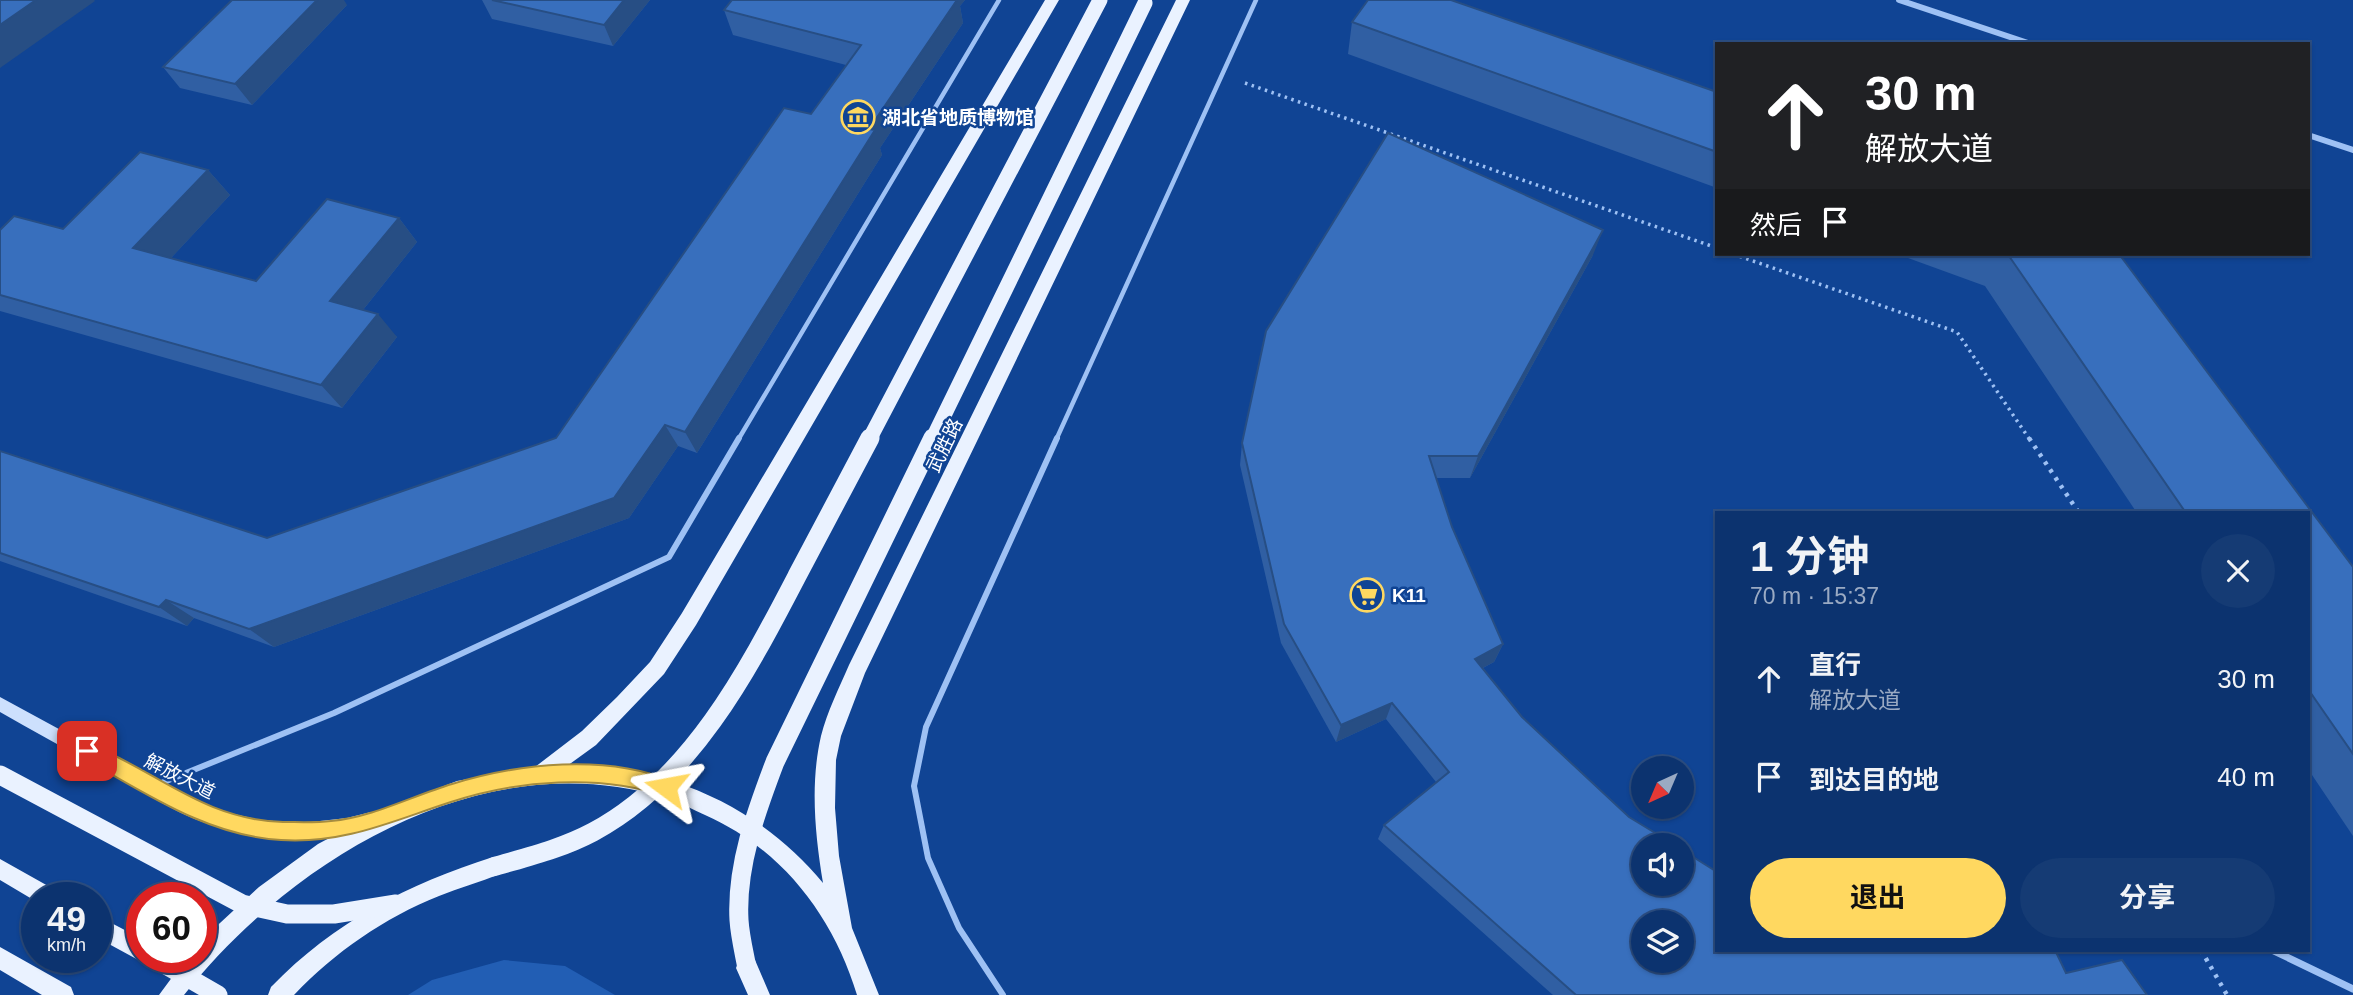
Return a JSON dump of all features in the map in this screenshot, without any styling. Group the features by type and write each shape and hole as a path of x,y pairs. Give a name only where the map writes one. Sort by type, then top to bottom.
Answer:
{"main road":[{"path":"540,775 589,738 657,668 670,649 1052,0"},
{"path":"279,995 340,939 396,904 444,881 566,845 603,824 641,797 688,751 723,708 750,666 1100,0"},
{"name":"武胜路","path":"842,928 826,847 826,791 831,736 856,671 1183,0"},
{"path":"759,995 747,968 739,915 752,818 810,687 1146,1"},
{"name":"解放大道","path":"0,704 192,810 224,821 279,831 332,831 396,814"},
{"path":"170,995 214,942 275,888 341,842 396,814 462,790 496,781 540,775 585,774 647,781 704,800 757,831 803,873 842,928 863,975 868,995"},
{"path":"0,775 242,904 287,914 334,914 396,904"},
{"path":"0,869 22,882"},
{"path":"0,957 63,995"},
{"path":"180,973 218,995"}],"street":[{"path":"1899,0 2025,42"},
{"path":"2310,136 2353,150"},
{"path":"2276,952 2353,989"}],"lane":[{"path":"153,787 334,713 669,557 999,0"},
{"path":"1003,995 959,929 928,858 914,786 926,727 1256,0"}],"path":[{"path":"1221,74 1715,247"},
{"path":"1739,256 1957,332 2078,511"},
{"path":"2202,952 2227,995"}],"shaded area":[{"path":"504,960 565,966 615,995 408,995 432,980"}],"building":[{"path":"0,0 36,0 0,25"},
{"path":"232,0 317,0 235,84 163,67"},
{"path":"492,0 624,0 604,25"},
{"path":"732,0 957,0 869,129 875,130 685,432 665,425 614,498 249,629 166,600 159,607 0,553 0,451 267,538 556,438 784,108 811,114 861,45 724,10"},
{"path":"1368,0 1451,0 1715,91 1715,151 1352,22"},
{"name":"K11","path":"1388,133 1603,230 1478,456 1429,456 1452,527 1503,644 1475,659 1522,717 1631,819 1655,833 1631,833 1631,896 1694,896 1694,858 1715,871 1715,952 2056,952 2066,973 2122,960 2147,995 1576,995 1384,825 1449,772 1392,703 1341,725 1284,624 1242,443 1266,331"},
{"path":"140,152 208,170 133,248 256,281 327,199 399,218 330,301 378,314 321,385 0,295 0,230 14,216 63,229"},
{"path":"2009,256 2120,256 2353,567 2353,754 2310,692 2310,511 2185,511"}],"place":[{"name":"湖北省地质博物馆","path":"858,117"},
{"name":"K11","path":"1367,595"}],"route":[{"path":"87,751 192,810 224,821 279,831 332,831 396,814 451,793 496,781 540,775 585,774 647,781 666,787"}]}
